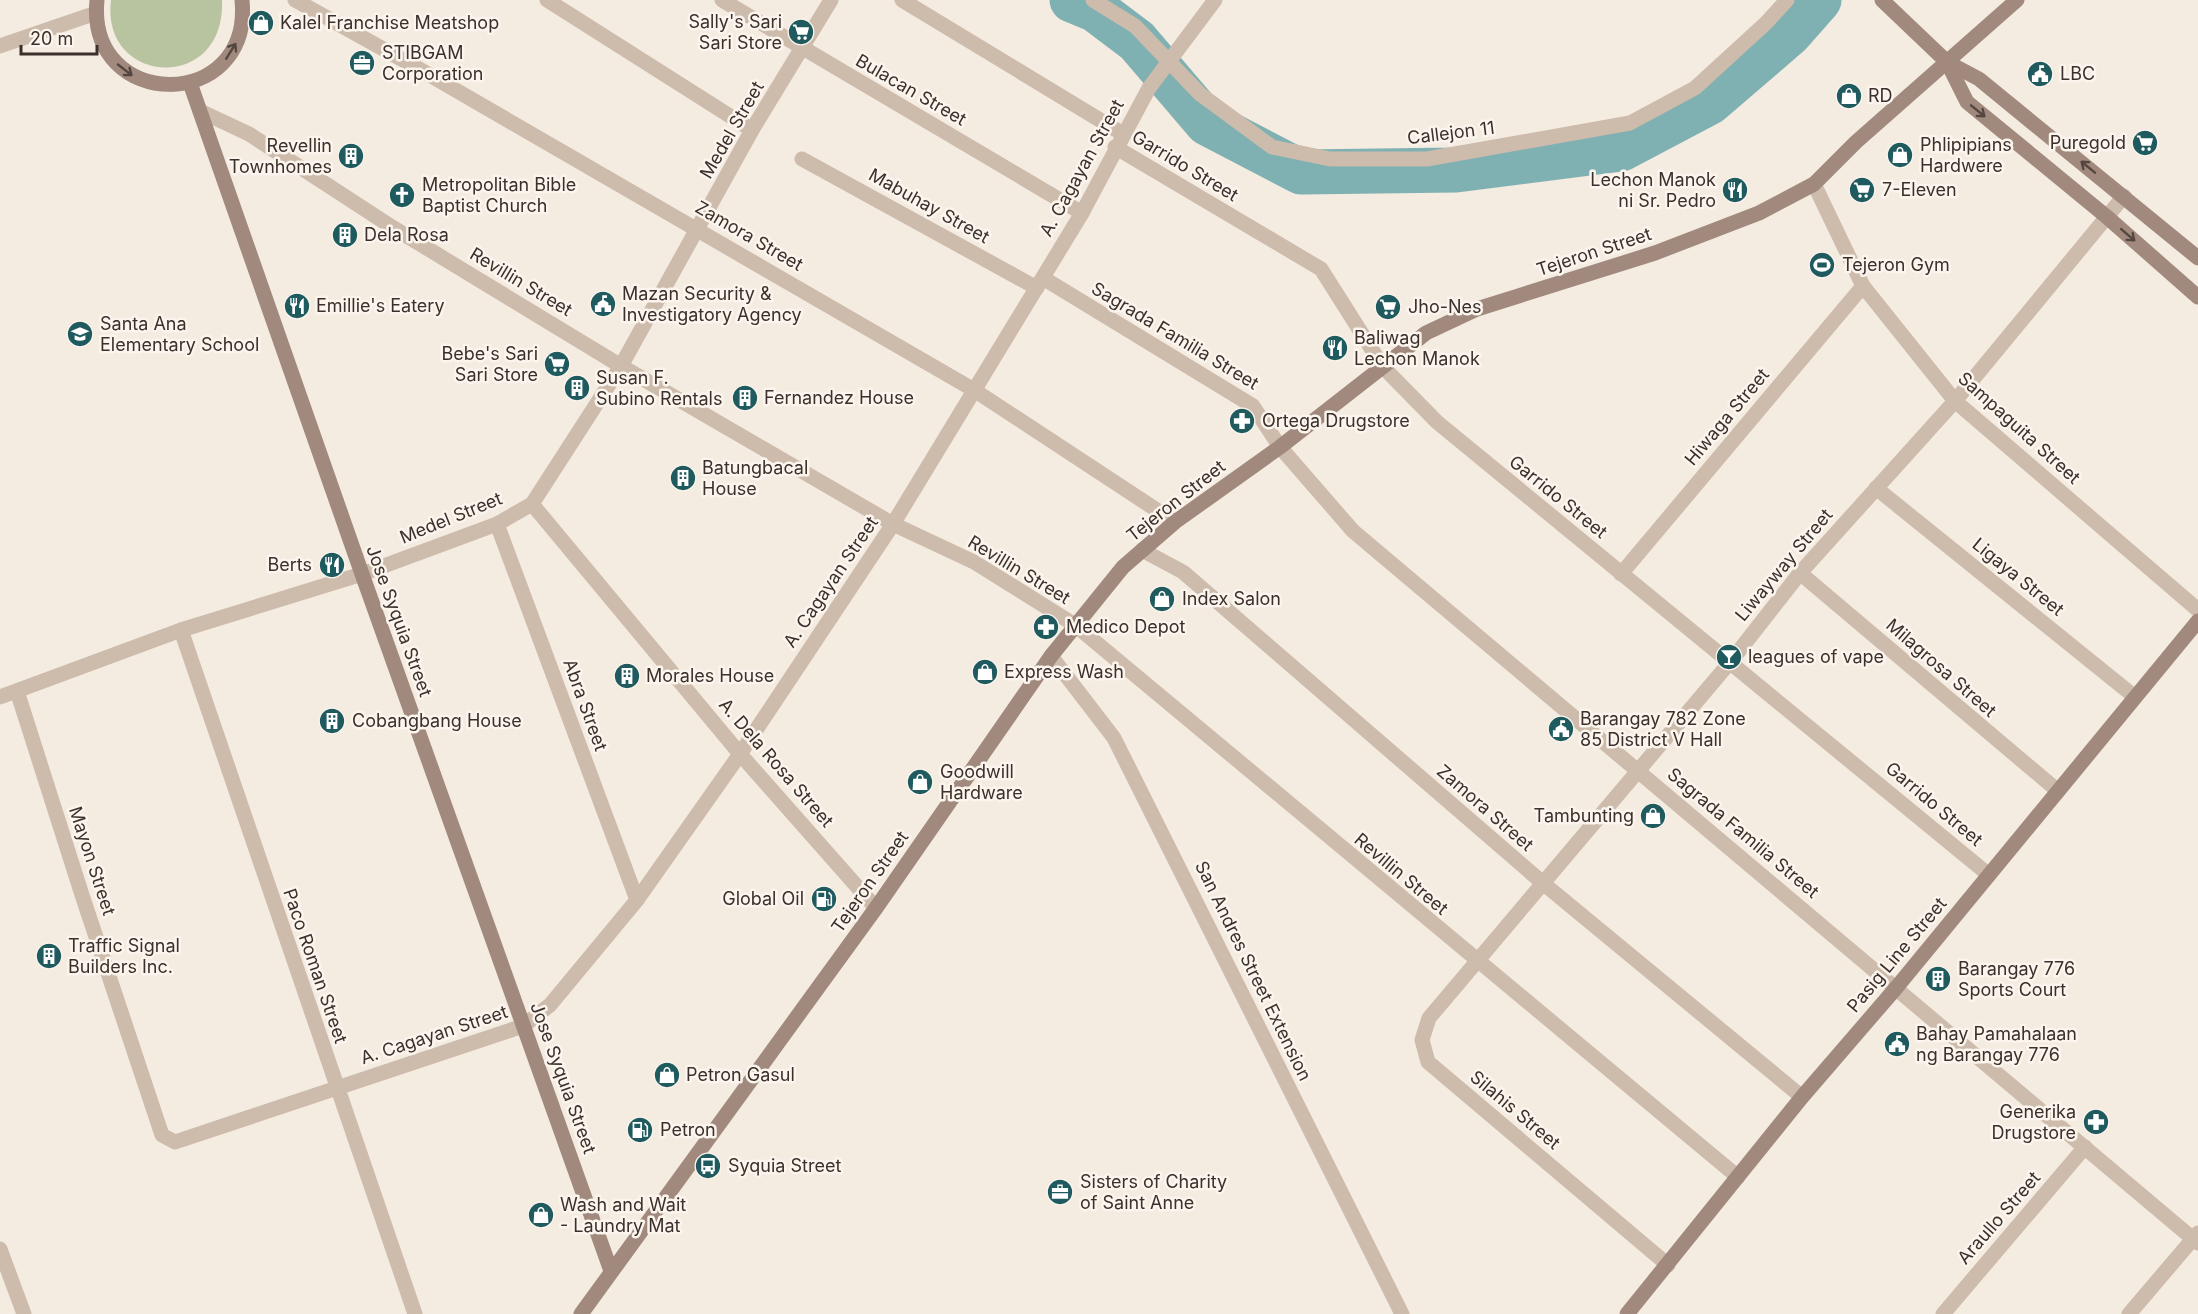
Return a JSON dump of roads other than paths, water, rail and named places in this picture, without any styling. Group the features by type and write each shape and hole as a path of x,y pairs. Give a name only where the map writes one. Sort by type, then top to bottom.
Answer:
{"main road":[{"path":"96,7 99,35 110,56 126,72 145,82 167,86 190,83 207,76 222,64 234,49 241,31 242,0"},
{"path":"1882,0 1947,62 1979,79 2198,258"},
{"name":"Tejeron Street","path":"581,1314 876,908 1051,656 1123,567 1174,522 1280,447 1426,333 1477,309 1655,253 1759,213 1814,184 1856,142 2018,0"},
{"path":"1947,62 1967,102 2107,216 2198,297"},
{"name":"Jose Syquia Street","path":"190,83 362,574 611,1271"},
{"name":"Pasig Line Street","path":"1627,1314 1802,1097 1896,988 2135,697 2196,628"}],"street":[{"name":"Zamora Street","path":"295,0 421,69 974,390 1174,522"},
{"path":"547,0 752,130"},
{"name":"Bulacan Street","path":"722,0 1082,213"},
{"name":"Medel Street","path":"0,697 182,630 362,574 496,524 532,504 621,366 752,130 831,0"},
{"name":"Garrido Street","path":"902,0 1321,269 1383,367 1437,422 1989,875"},
{"name":"Callejon 11","path":"1093,0 1135,26 1200,94 1272,147 1330,159 1427,159 1630,123 1695,88 1766,23 1786,0"},
{"name":"A. Cagayan Street","path":"171,1141 175,1142 523,1026 549,1005 637,900 740,754 893,524 1082,213 1149,87 1215,0"},
{"path":"0,46 96,7"},
{"name":"Revillin Street","path":"200,111 249,135 392,226 621,366 893,524 974,562 1075,625 1738,1178"},
{"name":"Mabuhay Street","path":"802,159 1040,283"},
{"name":"Sampaguita Street","path":"1814,184 1863,286 1954,401 2198,610"},
{"name":"Liwayway Street","path":"1477,962 1731,661 1800,573 1954,401 2124,196"},
{"name":"Sagrada Familia Street","path":"1040,283 1253,406 1280,447 1353,531 2085,1148 2196,1238"},
{"name":"Hiwaga Street","path":"1621,574 1863,286"},
{"name":"Ligaya Street","path":"1876,488 2135,697"},
{"name":"A. Dela Rosa Street","path":"532,504 740,754 876,908"},
{"name":"Abra Street","path":"496,524 637,900"},
{"name":"Zamora Street","path":"1142,550 1183,572 1544,884 1802,1097"},
{"name":"Milagrosa Street","path":"1800,573 2058,791"},
{"name":"Paco Roman Street","path":"182,630 336,1088 415,1314"},
{"name":"San Andres Street Extension","path":"1051,656 1114,738 1402,1314"},
{"name":"Mayon Street","path":"17,692 162,1135 171,1141"},
{"name":"Silahis Street","path":"1477,962 1429,1018 1422,1041 1428,1062 1668,1265"},
{"name":"Araullo Street","path":"1943,1314 2085,1148"},
{"path":"2128,1314 2196,1238"},
{"path":"0,1249 24,1314"}],"waterway":[{"path":"1072,0 1096,10 1137,41 1207,123 1301,172 1456,170 1621,149 1710,102 1789,34 1819,0"}],"place":[{"name":"Kalel Franchise Meatshop","path":"261,23"},
{"name":"Sally's Sari Sari Store","path":"801,32"},
{"name":"STIBGAM Corporation","path":"362,63"},
{"name":"LBC","path":"2040,74"},
{"name":"RD","path":"1849,96"},
{"name":"Puregold","path":"2145,143"},
{"name":"Phlipipians Hardwere","path":"1900,155"},
{"name":"Revellin Townhomes","path":"351,156"},
{"name":"Lechon Manok ni Sr. Pedro","path":"1735,190"},
{"name":"7-Eleven","path":"1862,190"},
{"name":"Metropolitan Bible Baptist Church","path":"402,195"},
{"name":"Dela Rosa","path":"345,235"},
{"name":"Tejeron Gym","path":"1822,265"},
{"name":"Mazan Security & Investigatory Agency","path":"603,304"},
{"name":"Emillie's Eatery","path":"297,306"},
{"name":"Jho-Nes","path":"1388,307"},
{"name":"Santa Ana Elementary School","path":"80,334"},
{"name":"Baliwag Lechon Manok","path":"1335,348"},
{"name":"Bebe's Sari Sari Store","path":"557,364"},
{"name":"Susan F. Subino Rentals","path":"577,388"},
{"name":"Fernandez House","path":"745,398"},
{"name":"Ortega Drugstore","path":"1242,421"},
{"name":"Batungbacal House","path":"683,478"},
{"name":"Berts","path":"332,565"},
{"name":"Index Salon","path":"1162,599"},
{"name":"Medico Depot","path":"1046,627"},
{"name":"leagues of vape","path":"1729,657"},
{"name":"Express Wash","path":"985,672"},
{"name":"Morales House","path":"627,676"},
{"name":"Cobangbang House","path":"332,721"},
{"name":"Barangay 782 Zone 85 District V Hall","path":"1561,729"},
{"name":"Goodwill Hardware","path":"920,782"},
{"name":"Tambunting","path":"1653,816"},
{"name":"Global Oil","path":"824,899"},
{"name":"Traffic Signal Builders Inc.","path":"49,956"},
{"name":"Barangay 776 Sports Court","path":"1938,979"},
{"name":"Bahay Pamahalaan ng Barangay 776","path":"1897,1044"},
{"name":"Petron Gasul","path":"667,1075"},
{"name":"Generika Drugstore","path":"2096,1122"},
{"name":"Petron","path":"640,1130"},
{"name":"Syquia Street","path":"708,1166"},
{"name":"Sisters of Charity of Saint Anne","path":"1060,1192"},
{"name":"Wash and Wait - Laundry Mat","path":"541,1215"}]}
